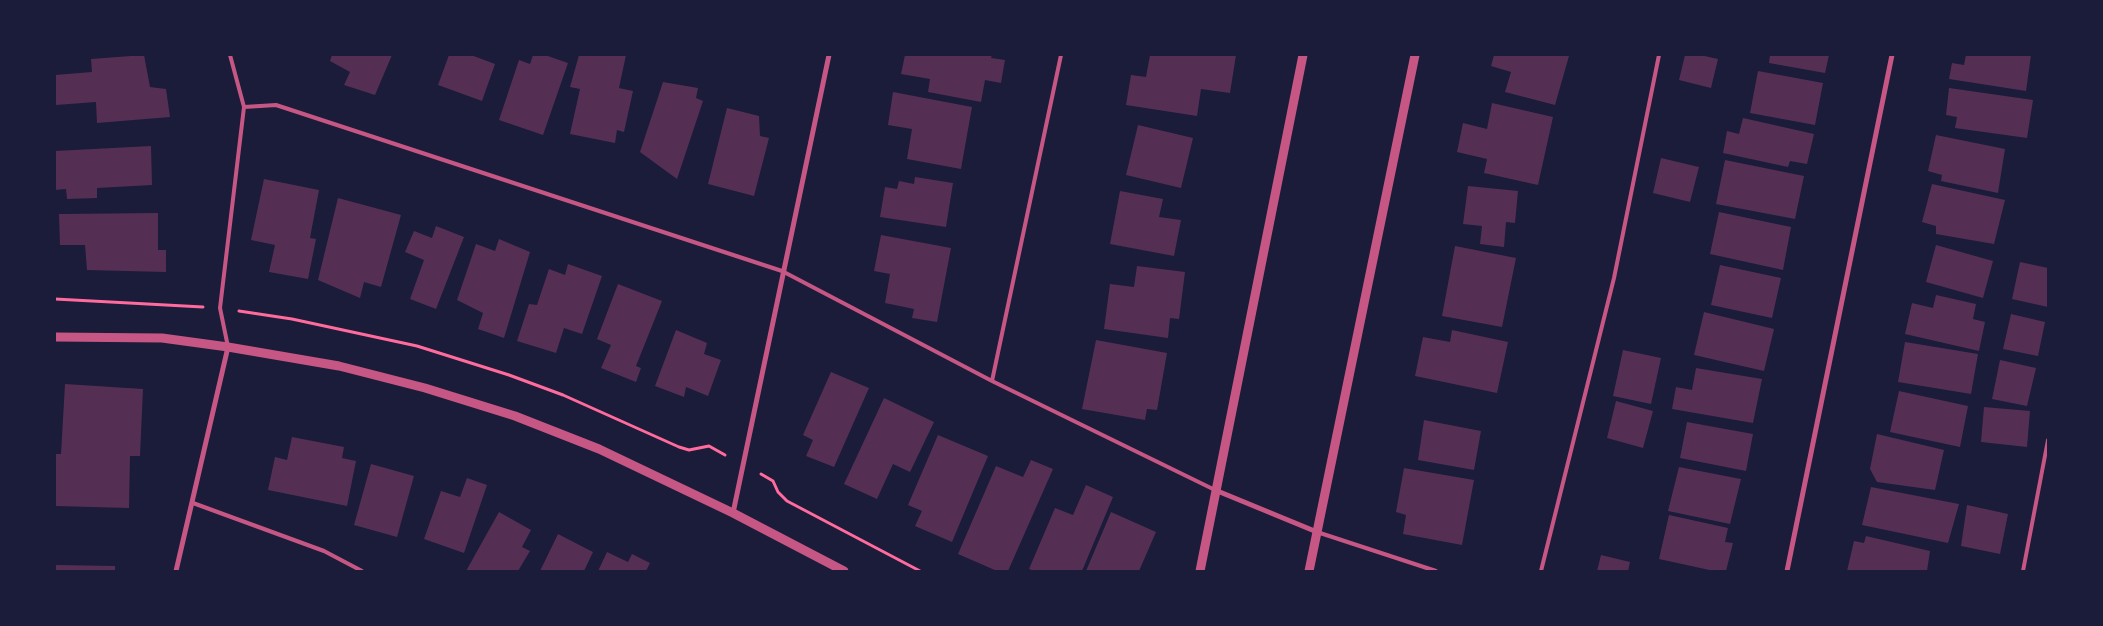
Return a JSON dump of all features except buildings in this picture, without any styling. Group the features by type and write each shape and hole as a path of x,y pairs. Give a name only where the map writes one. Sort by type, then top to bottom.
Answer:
{"street":[{"path":"734,513 782,271 828,55"},
{"path":"1200,571 1302,55"},
{"path":"1309,571 1415,55"},
{"path":"1787,571 1892,55"},
{"path":"55,336 162,338 339,366 515,416 598,449 734,513 844,571"},
{"path":"176,571 228,347"},
{"path":"1216,490 1317,532"}],"lane":[{"path":"228,347 220,308 244,107 230,55"},
{"path":"992,381 1061,55"},
{"path":"1541,571 1614,278 1659,55"},
{"path":"244,107 276,105 782,271 992,381 1216,490"},
{"path":"2023,571 2048,440"},
{"path":"193,502 324,551 362,571"},
{"path":"1317,532 1436,571"}],"path":[{"path":"55,299 160,303 220,308 292,319 417,346 508,375 563,396 679,447 689,450 709,446"},
{"path":"773,481 778,492 787,501 920,571"}]}
